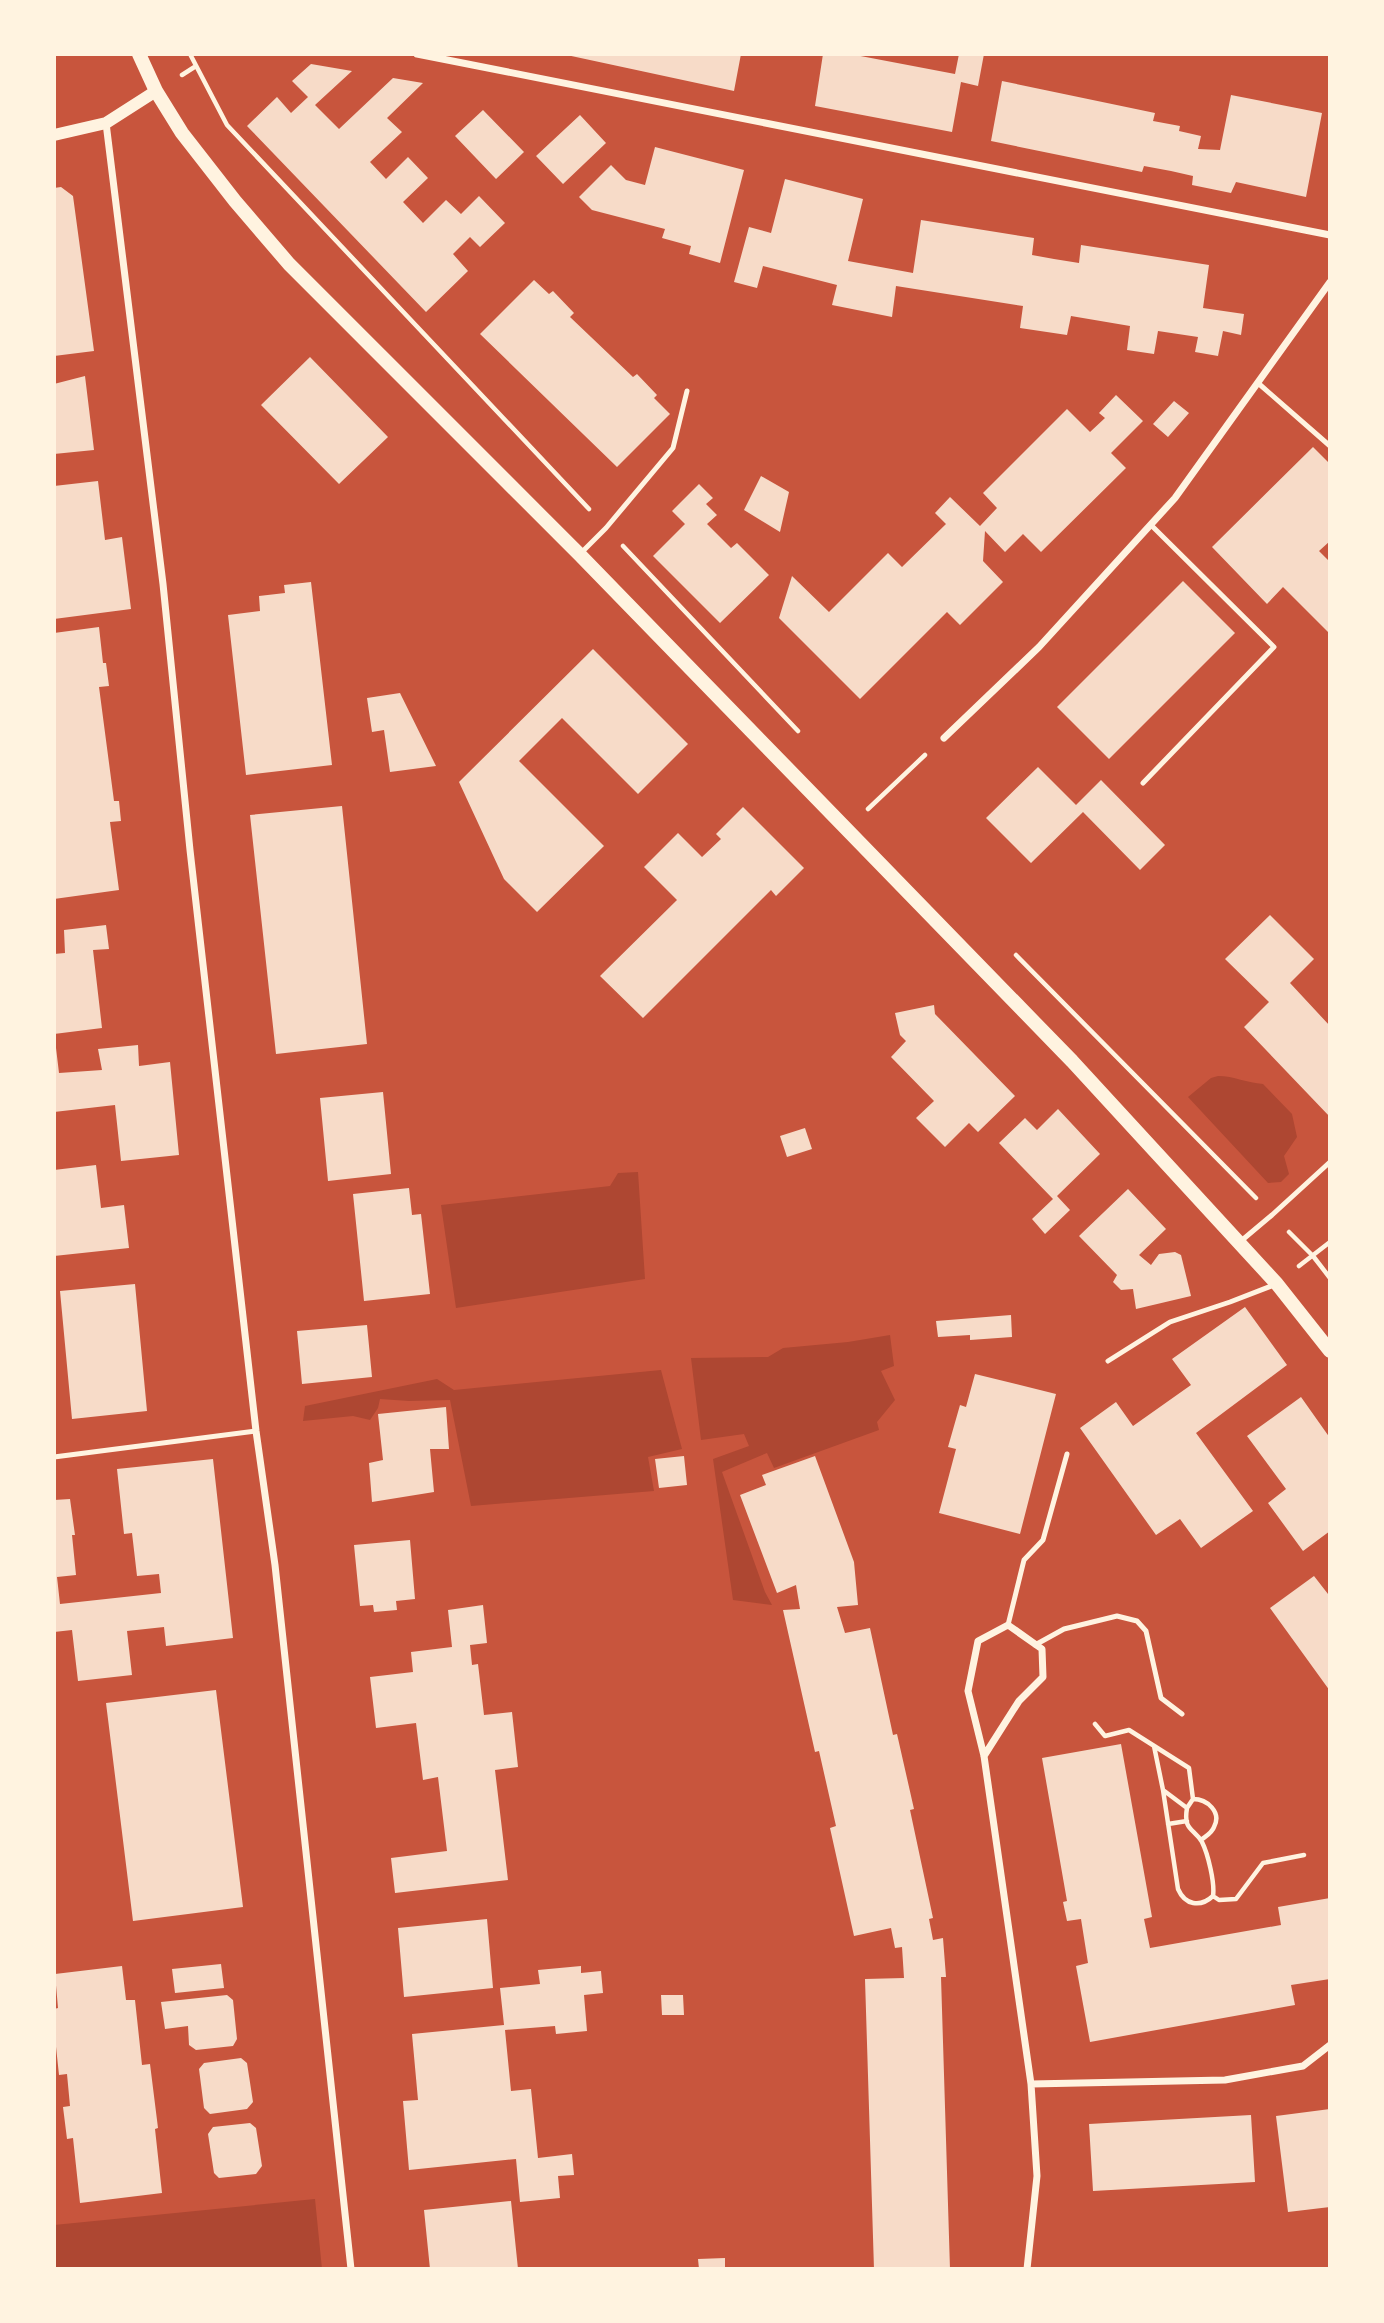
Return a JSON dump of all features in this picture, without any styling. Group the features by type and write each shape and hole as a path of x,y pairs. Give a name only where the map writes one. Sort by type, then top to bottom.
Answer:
{"main road":[{"path":"139,54 156,91 182,133 234,201 289,264 579,555 1072,1061 1276,1284 1330,1352"}],"street":[{"path":"418,54 1330,234"},
{"path":"54,135 106,123 156,91"},
{"path":"106,123 163,584 190,850 256,1431 277,1579 351,2269"},
{"path":"944,738 1039,647 1175,498 1330,282"},
{"path":"984,1756 1019,1702 1043,1677 1042,1649 1008,1625 978,1641 968,1691 984,1756 1031,2084 1037,2176 1027,2269"},
{"path":"1031,2084 1225,2080 1303,2066 1330,2045"}],"lane":[{"path":"1258,383 1330,446"},
{"path":"579,555 606,528 673,447 687,391"},
{"path":"1143,783 1274,647 1151,525"},
{"path":"1238,1243 1330,1162"},
{"path":"1108,1361 1170,1322 1230,1303 1276,1284"},
{"path":"54,1457 256,1431"},
{"path":"1008,1625 1024,1559 1043,1540 1067,1454"},
{"path":"1035,1645 1064,1629 1117,1616 1137,1621 1146,1631 1161,1698 1182,1714"}],"path":[{"path":"190,54 227,125 804,737"},
{"path":"847,829 944,738"},
{"path":"870,807 879,817"},
{"path":"1007,946 1313,1256 1330,1278"},
{"path":"1095,1724 1105,1736 1129,1730 1154,1745 1189,1768 1193,1800 1187,1808 1187,1821 1192,1833 1201,1840 1214,1886 1213,1896 1207,1902 1194,1904 1187,1901 1178,1889 1154,1745"},
{"path":"1163,1790 1187,1808"},
{"path":"1193,1800 1206,1801 1217,1818 1214,1827 1201,1840"},
{"path":"1168,1824 1187,1821"},
{"path":"1213,1896 1219,1900 1236,1899 1263,1863 1304,1854"}],"shaded area":[{"path":"1218,1076 1263,1084 1292,1114 1297,1137 1284,1156 1289,1174 1281,1182 1268,1183 1188,1097 1211,1078"},
{"path":"638,1172 645,1279 456,1308 441,1205 610,1186 618,1173"},
{"path":"890,1335 894,1366 881,1371 895,1400 877,1422 879,1430 774,1468 767,1453 722,1472 772,1605 733,1600 713,1459 749,1446 744,1434 701,1440 691,1358 768,1357 783,1348"},
{"path":"661,1370 682,1449 648,1457 654,1491 471,1506 450,1400 380,1399 370,1420 353,1416 303,1421 305,1406 437,1379 454,1390"},
{"path":"315,2199 322,2269 54,2269 54,2225"}],"building":[{"path":"562,54 741,54 734,91"},
{"path":"823,54 850,54 955,74 959,54 984,54 978,86 961,82 952,132 815,106"},
{"path":"311,64 352,71 315,105 339,129 393,78 423,83 387,118 402,132 370,162 386,179 408,157 428,178 403,202 423,223 446,200 461,214 479,196 505,223 480,247 470,237 453,254 468,271 426,312 247,126 277,97 291,113 308,97 292,81"},
{"path":"1002,81 1155,113 1153,121 1180,126 1179,131 1201,136 1198,149 1220,150 1231,95 1322,113 1306,197 1236,182 1231,193 1192,185 1193,176 1171,171 1144,166 1142,172 991,141"},
{"path":"483,110 524,152 496,179 455,136"},
{"path":"580,115 606,143 563,184 536,156"},
{"path":"655,147 744,170 720,263 689,254 691,246 662,238 665,229 592,210 579,197 611,165 626,180 645,185"},
{"path":"785,179 863,199 848,261 913,273 921,220 1034,238 1032,255 1079,263 1081,245 1209,265 1203,308 1244,314 1241,335 1223,331 1218,356 1195,352 1198,337 1158,331 1154,354 1127,350 1130,326 1071,316 1067,335 1020,328 1023,306 896,286 892,317 832,305 837,285 763,266 757,288 734,282 749,227 771,233"},
{"path":"61,187 73,196 94,351 54,356 54,188"},
{"path":"534,280 549,294 553,291 574,313 570,317 633,377 637,374 657,395 654,398 670,414 617,467 480,334"},
{"path":"310,357 388,437 339,484 261,405"},
{"path":"85,376 94,450 54,454 54,384"},
{"path":"1116,395 1143,421 1111,453 1126,468 1041,552 1023,534 1005,552 985,531 983,561 1003,582 960,625 947,612 860,699 779,618 792,576 829,612 888,553 902,567 946,524 935,513 950,497 980,526 997,508 983,493 1067,409 1090,432 1105,418 1099,413"},
{"path":"1174,401 1189,413 1168,437 1153,424"},
{"path":"1313,447 1330,464 1330,541 1319,551 1330,562 1328,632 1283,587 1267,604 1212,547"},
{"path":"761,476 789,492 780,532 744,510"},
{"path":"98,481 105,540 122,537 131,609 54,619 54,486"},
{"path":"699,484 713,498 706,504 717,515 707,524 731,548 737,543 769,575 720,623 653,556 685,524 672,511"},
{"path":"1183,581 1235,633 1109,759 1057,707"},
{"path":"311,582 332,765 246,775 228,615 260,611 259,596 285,593 284,585"},
{"path":"99,627 109,686 99,687 114,801 119,801 121,821 110,822 119,890 54,899 54,633"},
{"path":"593,649 688,744 638,794 562,718 519,761 604,846 537,912 504,879 459,782"},
{"path":"400,693 436,766 390,772 384,730 372,732 367,698"},
{"path":"1038,767 1076,805 1101,780 1165,845 1140,870 1083,812 1031,863 986,818"},
{"path":"342,806 367,1044 276,1054 250,815"},
{"path":"743,807 804,868 776,896 771,890 643,1018 600,976 677,900 644,867 678,833 702,857 721,839 716,834"},
{"path":"1270,915 1314,959 1290,983 1330,1026 1330,1117 1244,1027 1269,1002 1225,959"},
{"path":"106,925 109,949 93,950 102,1028 54,1034 54,954 65,953 64,930"},
{"path":"934,1005 935,1014 1015,1096 978,1132 969,1123 945,1147 916,1118 934,1101 891,1057 906,1041 900,1035 895,1013"},
{"path":"138,1045 139,1066 170,1062 179,1155 121,1161 115,1105 54,1112 54,1048 59,1073 102,1070 98,1049"},
{"path":"383,1092 391,1174 328,1181 320,1098"},
{"path":"1058,1109 1100,1154 1057,1196 1070,1210 1045,1234 1032,1219 1053,1199 999,1143 1025,1118 1037,1130"},
{"path":"805,1128 812,1149 787,1157 780,1136"},
{"path":"96,1165 101,1208 124,1205 129,1248 54,1256 54,1170"},
{"path":"409,1188 412,1215 421,1214 430,1294 364,1301 353,1194"},
{"path":"1128,1189 1166,1229 1139,1255 1151,1265 1159,1254 1175,1252 1181,1255 1191,1296 1136,1309 1133,1289 1121,1290 1113,1282 1117,1275 1079,1236"},
{"path":"135,1284 147,1411 72,1419 60,1291"},
{"path":"1245,1307 1287,1365 1196,1433 1253,1511 1201,1548 1180,1519 1156,1535 1080,1428 1116,1402 1133,1426 1191,1385 1172,1359"},
{"path":"1011,1315 1012,1337 970,1340 970,1335 938,1337 936,1321"},
{"path":"367,1325 372,1377 302,1384 297,1331"},
{"path":"975,1374 1056,1394 1020,1534 939,1513 956,1449 948,1447 960,1405 966,1407"},
{"path":"1301,1397 1330,1438 1330,1531 1303,1551 1268,1503 1286,1489 1247,1436"},
{"path":"446,1407 449,1449 430,1449 434,1492 372,1502 369,1463 383,1460 378,1414"},
{"path":"684,1456 687,1485 659,1488 655,1459"},
{"path":"815,1456 854,1562 858,1605 837,1607 845,1633 870,1628 893,1735 897,1734 914,1809 910,1810 933,1918 929,1919 933,1940 943,1938 946,1977 941,1977 950,2269 874,2269 865,1979 904,1978 902,1947 895,1948 891,1928 854,1936 830,1828 836,1826 819,1751 815,1752 783,1610 800,1609 796,1585 777,1593 740,1495 766,1485 762,1475"},
{"path":"213,1459 233,1638 166,1646 164,1627 127,1631 132,1675 78,1681 72,1630 54,1632 54,1500 70,1499 75,1535 72,1535 76,1575 57,1577 60,1604 161,1593 159,1574 137,1576 132,1533 124,1534 117,1469"},
{"path":"410,1540 415,1599 396,1601 397,1610 374,1612 373,1605 360,1606 354,1545"},
{"path":"1314,1576 1328,1594 1330,1593 1330,1691 1270,1608"},
{"path":"483,1605 487,1643 470,1645 472,1665 478,1664 484,1715 512,1712 518,1767 495,1770 508,1880 395,1893 391,1858 447,1851 438,1777 423,1780 416,1723 376,1728 370,1677 413,1672 411,1652 452,1647 448,1610"},
{"path":"216,1690 243,1907 133,1921 106,1703"},
{"path":"1121,1744 1152,1917 1144,1919 1150,1948 1281,1925 1278,1907 1330,1898 1330,1979 1291,1985 1295,2005 1090,2042 1076,1966 1088,1963 1081,1919 1067,1921 1063,1902 1067,1901 1042,1758"},
{"path":"487,1919 493,1988 404,1997 398,1928"},
{"path":"221,1964 224,1988 175,1993 172,1969"},
{"path":"122,1966 126,2000 135,2000 142,2065 150,2064 162,2193 80,2203 73,2138 67,2139 63,2107 70,2106 67,2074 59,2075 54,2028 54,2009 58,2008 55,1974"},
{"path":"581,1966 581,1973 601,1971 603,1993 584,1995 587,2031 556,2034 555,2026 505,2030 511,2091 531,2089 538,2158 572,2154 574,2175 558,2176 560,2198 520,2202 516,2159 409,2170 403,2101 418,2100 412,2034 504,2025 500,1988 540,1984 538,1970"},
{"path":"227,1995 233,2000 237,2039 233,2046 196,2050 189,2045 188,2026 165,2029 161,2002"},
{"path":"661,1995 683,1995 684,2015 662,2015"},
{"path":"241,2058 247,2063 253,2102 247,2109 210,2114 204,2108 199,2069 204,2063"},
{"path":"1330,2109 1330,2207 1288,2212 1276,2116"},
{"path":"1251,2115 1255,2182 1093,2191 1089,2124"},
{"path":"250,2123 256,2128 262,2166 256,2174 219,2178 214,2173 208,2134 213,2127"},
{"path":"511,2201 518,2269 430,2269 424,2210"},
{"path":"725,2258 725,2269 699,2269 698,2259"}]}
